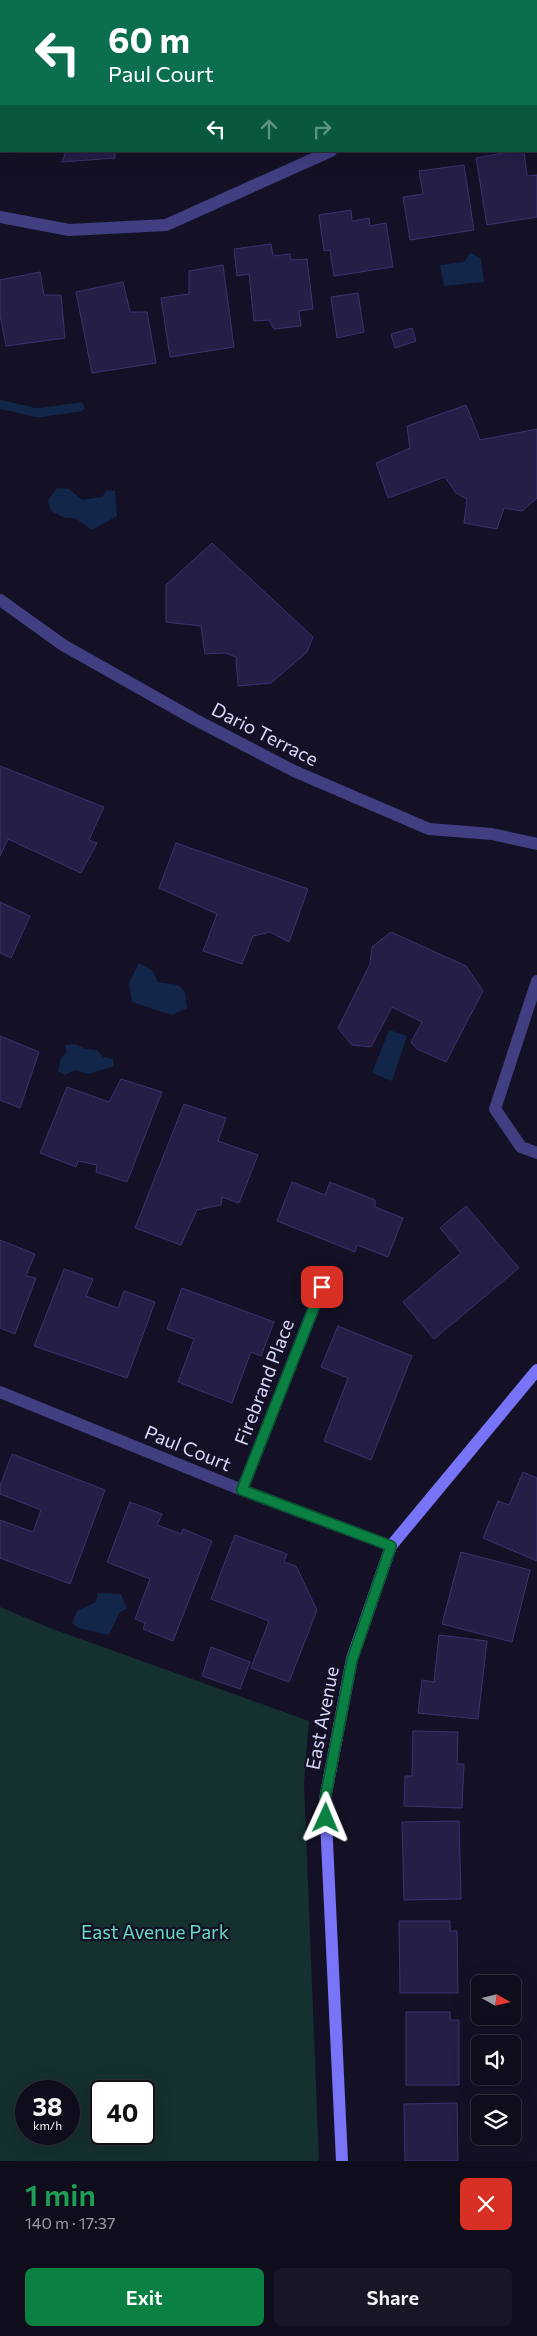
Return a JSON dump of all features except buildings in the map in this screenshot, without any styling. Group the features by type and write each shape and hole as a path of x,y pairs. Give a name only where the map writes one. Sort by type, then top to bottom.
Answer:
{"street":[{"path":"0,217 69,230 166,225 329,152"},
{"name":"Dario Terrace","path":"0,600 64,645 194,719 294,771 430,828 492,834 537,844"},
{"path":"537,981 495,1109 521,1147 537,1153"},
{"name":"Firebrand Place","path":"242,1490 322,1287"},
{"name":"East Avenue","path":"342,2161 325,1799 352,1660 391,1546 537,1370"},
{"name":"Paul Court","path":"0,1392 242,1490 391,1546"}],"green space":[{"name":"East Avenue Park","path":"0,1607 50,1628 309,1721 304,1783 319,2161 0,2161"}],"water":[{"path":"470,253 481,259 484,282 444,286 440,265 464,262"},
{"path":"57,488 69,489 82,500 102,497 107,490 115,491 117,516 92,530 75,518 65,518 51,511 48,501"},
{"path":"139,963 152,970 158,982 178,985 185,992 187,1008 172,1015 132,1002 129,983"},
{"path":"389,1030 407,1036 392,1081 372,1073"},
{"path":"75,1044 86,1049 97,1050 103,1057 113,1059 114,1066 89,1074 75,1070 65,1075 58,1071 61,1058 67,1052 65,1045"},
{"path":"98,1593 121,1594 127,1609 120,1612 109,1635 78,1628 72,1623 77,1611 96,1602"}],"waterway":[{"path":"0,404 37,413 80,407"}],"route":[{"path":"322,1287 242,1490 391,1546 352,1660 325,1799 326,1818"}]}
